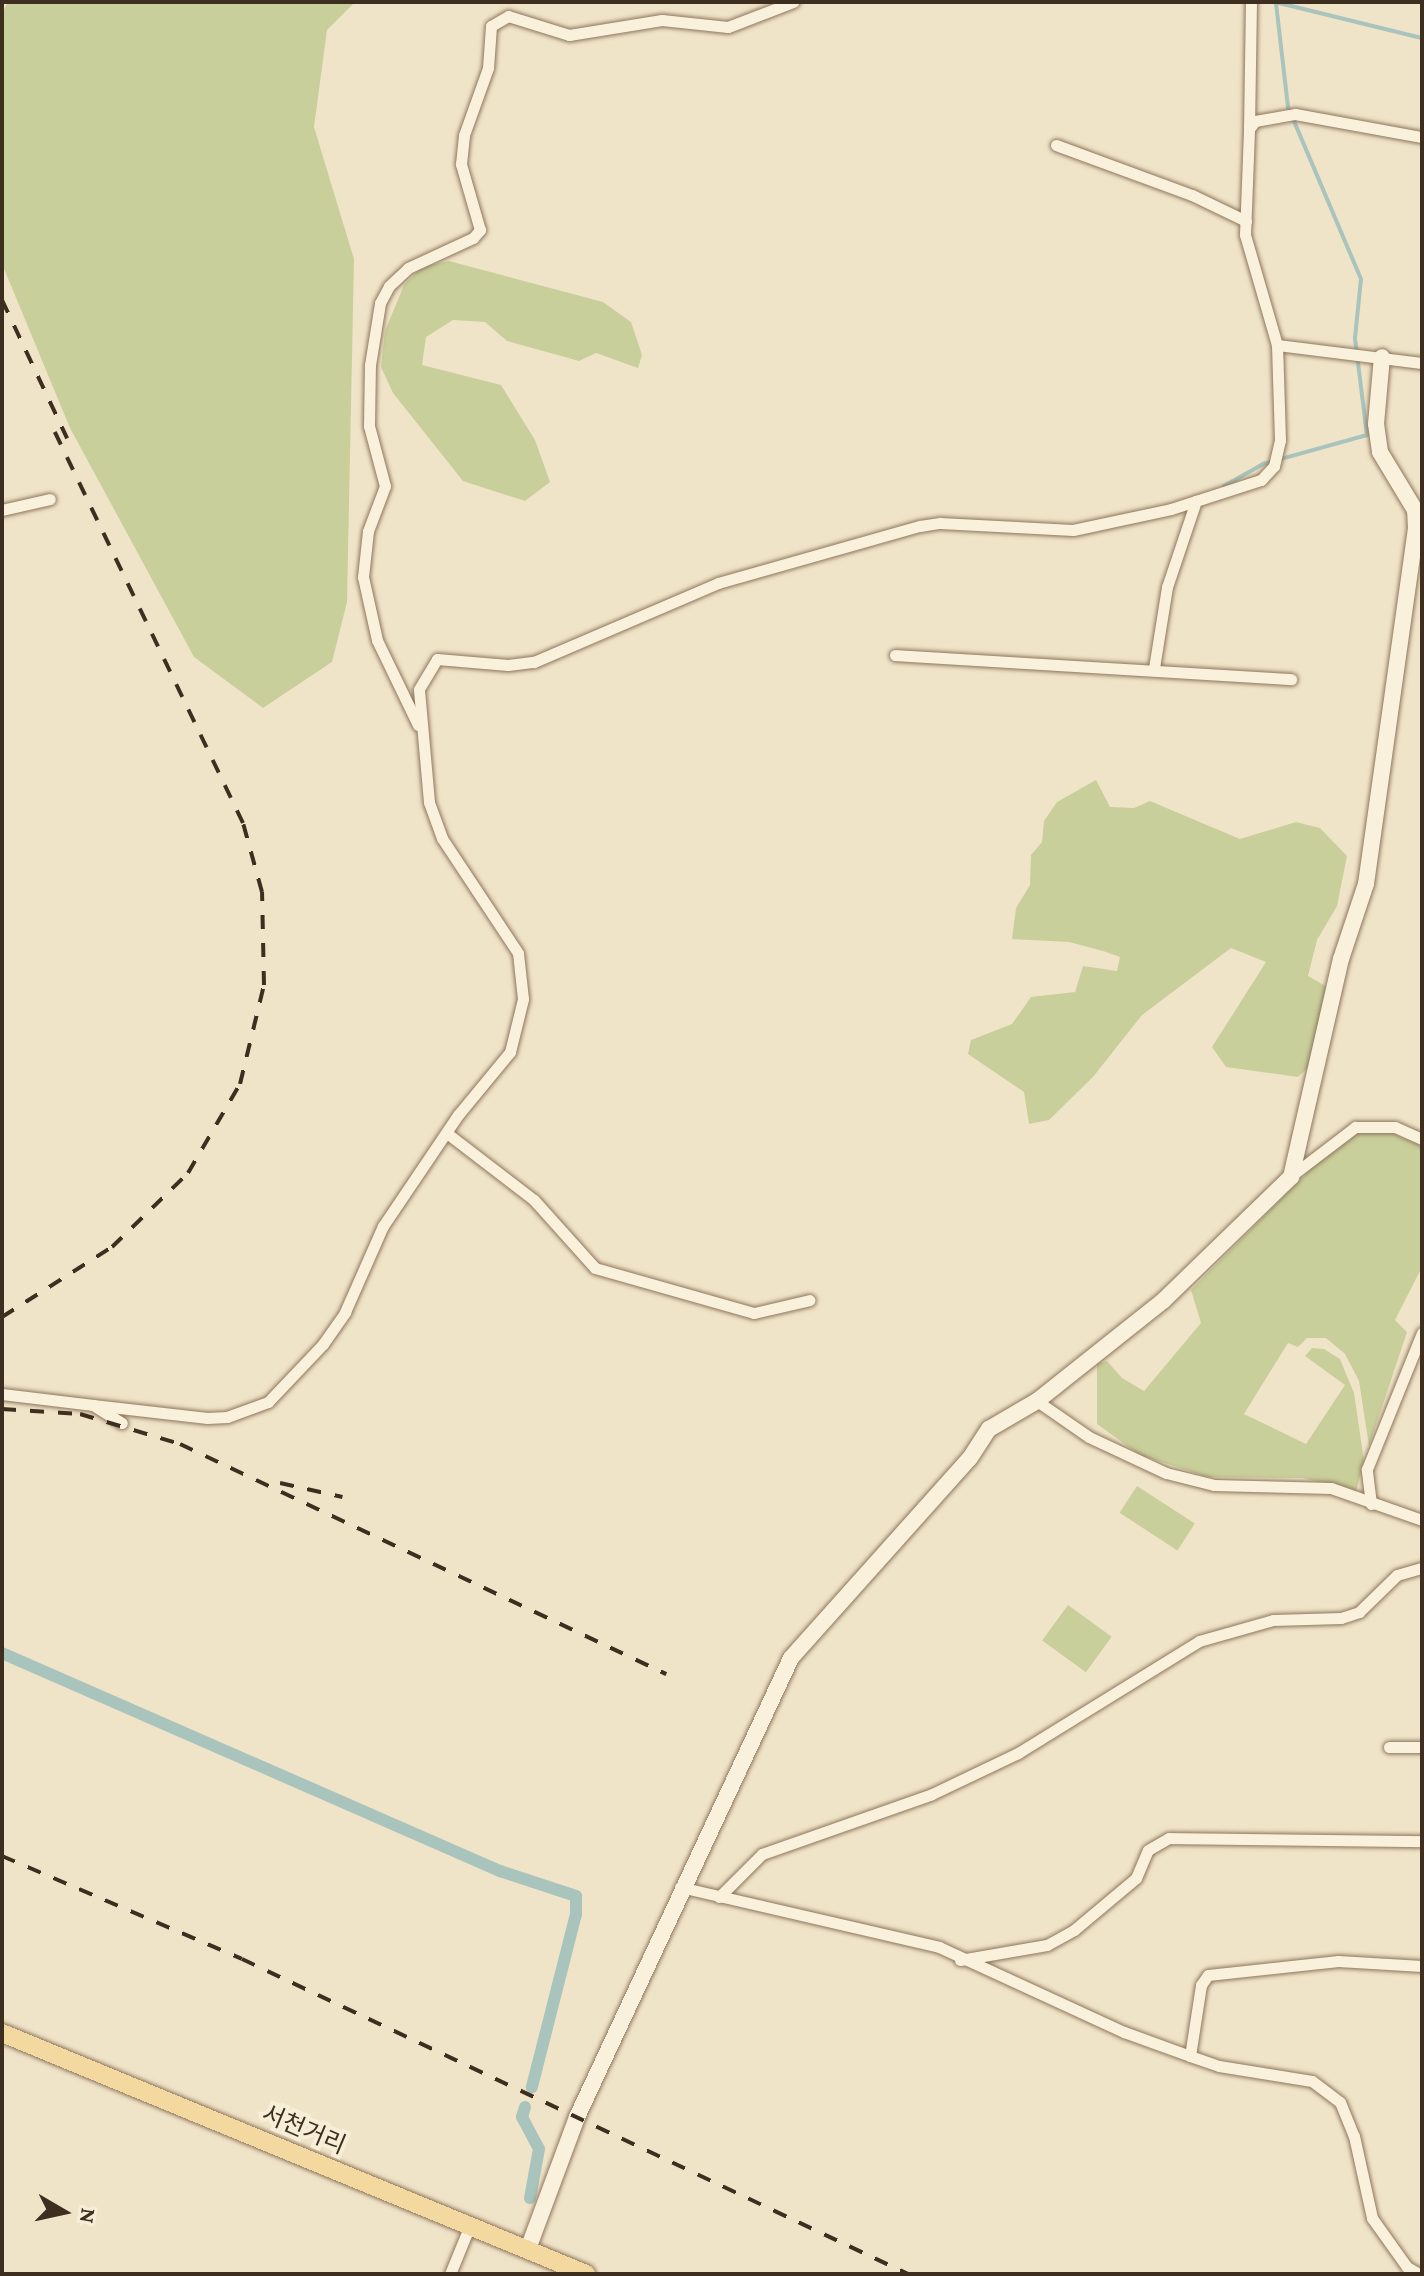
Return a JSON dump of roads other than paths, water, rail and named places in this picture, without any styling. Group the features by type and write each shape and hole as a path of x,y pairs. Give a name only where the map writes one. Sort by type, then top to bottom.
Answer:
{"main road":[{"name":"서천거리","path":"2,2033 586,2274"}],"street":[{"path":"421,733 377,640 363,577 366,541 385,486 369,426 370,365 380,303 389,286 408,268 473,238 480,230 461,164 464,135 488,68 491,26 508,16 569,35 662,20 728,27 793,2"},
{"path":"2,1394 207,1418 227,1417 268,1402 293,1380 345,1312 383,1226 510,1052 519,1028 522,974 506,929 442,838 429,802 419,689 437,659 508,665 534,662 718,583 920,526 940,523 1073,530 1196,501 1261,480 1276,459 1277,345 1250,258 1246,221 1251,2"},
{"path":"1249,129 1255,121 1291,114 1422,137"},
{"path":"1056,145 1192,195 1246,221"},
{"path":"1277,345 1422,363"},
{"path":"1291,1177 1341,959 1366,884 1416,528 1415,510 1380,452 1376,424 1382,357"},
{"path":"2,510 50,499"},
{"path":"1154,668 1167,587 1196,501"},
{"path":"895,655 1154,668 1291,679"},
{"path":"528,2249 573,2124 680,1887 791,1658 970,1458 989,1429 1037,1401 1164,1300 1291,1177 1355,1127 1395,1127 1422,1139"},
{"path":"448,1134 534,1200 581,1258 595,1268 754,1313 810,1300"},
{"path":"1371,1504 1367,1469 1422,1333"},
{"path":"1037,1401 1089,1437 1166,1473 1214,1485 1331,1488 1422,1520"},
{"path":"93,1405 122,1423"},
{"path":"719,1897 762,1854 932,1794 1018,1753 1199,1641 1273,1620 1341,1618 1359,1612 1397,1575 1422,1568"},
{"path":"1389,1747 1422,1747"},
{"path":"960,1960 1047,1945 1074,1930 1136,1878 1148,1850 1169,1838 1422,1841"},
{"path":"680,1887 880,1929 939,1947 960,1960 1190,2056 1219,2066 1312,2081 1340,2102 1354,2136 1372,2218 1407,2267 1419,2274"},
{"path":"1190,2056 1201,1985 1208,1975 1338,1961 1422,1966"},
{"path":"450,2274 470,2225"}],"waterway":[{"path":"1275,2 1422,38"},
{"path":"1224,486 1263,464 1367,435 1355,338 1361,279 1288,107 1276,3"},
{"path":"2,1653 500,1871 576,1896 576,1914 532,2087"},
{"path":"525,2107 522,2117 539,2149 530,2198"}],"railway":[{"path":"2,300 67,438"},
{"path":"2,1317 112,1247 188,1173 240,1084 264,985 262,892 243,823 54,430"},
{"path":"2,1409 80,1414 180,1444 666,1674"},
{"path":"280,1483 342,1497"},
{"path":"2,1856 242,1959 908,2274"}]}
